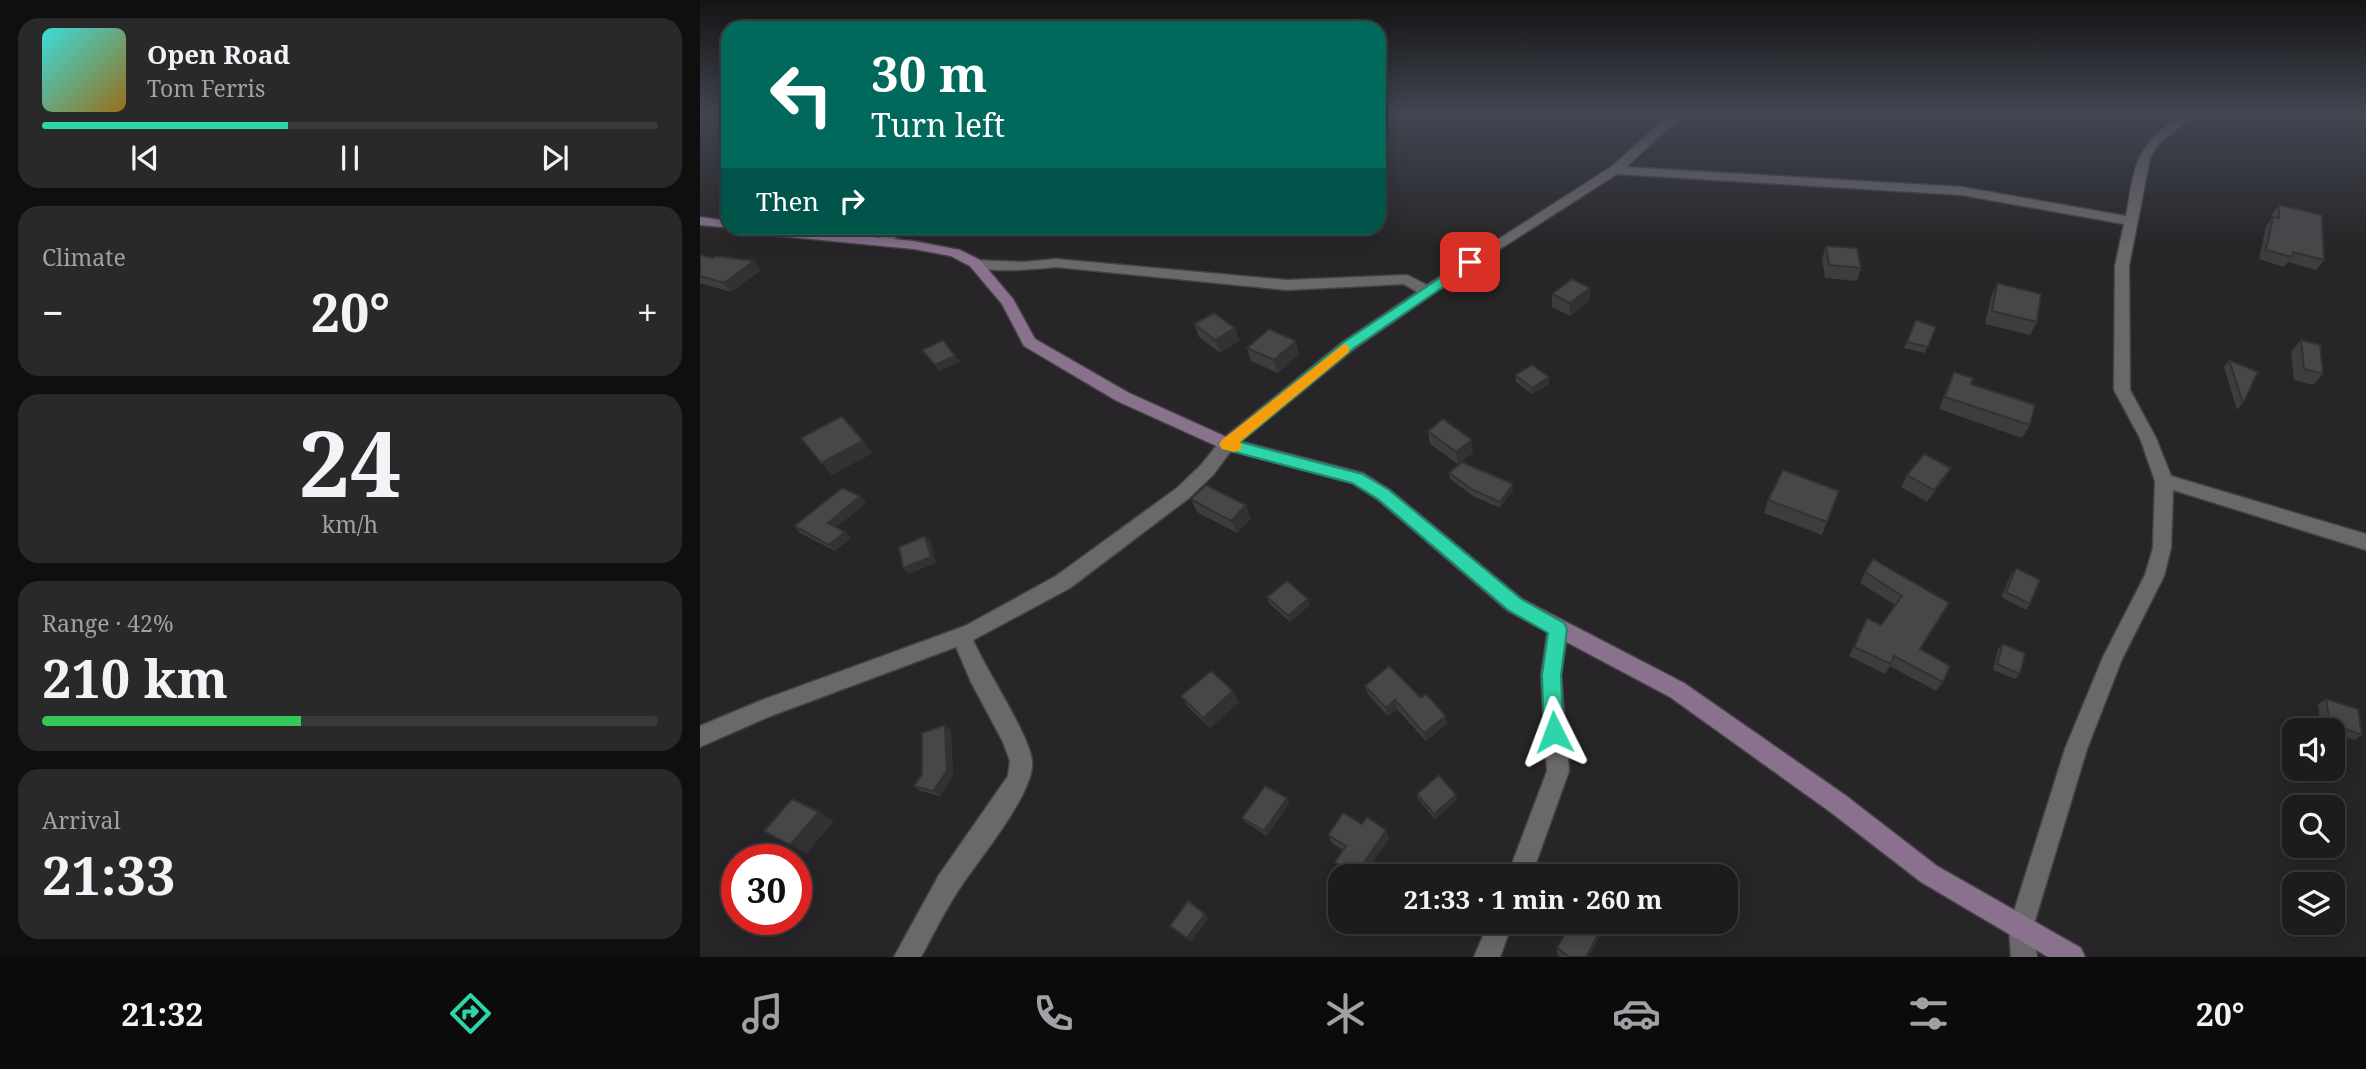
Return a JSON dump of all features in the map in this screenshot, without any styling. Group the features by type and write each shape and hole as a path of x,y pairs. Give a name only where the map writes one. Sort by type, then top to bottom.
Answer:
{"street":[{"path":"700,737 762,710 961,636 1063,582 1183,493 1207,470 1227,444 1349,345 1426,291 1615,170 1629,158"},
{"path":"2024,957 2021,927 2076,749 2113,657 2154,576 2162,548 2164,481 2148,438 2122,390 2122,276 2144,158"},
{"path":"1615,170 1962,191 2131,221"},
{"path":"700,221 721,224"},
{"path":"812,235 936,249 955,253 975,263 1023,266 1056,263 1287,285 1407,279 1426,291"},
{"path":"883,242 890,235"},
{"path":"975,263 1008,302 1029,342 1123,397 1227,444 1357,478 1384,495 1515,605 1677,690 1837,803 1929,874 2072,957"},
{"path":"2164,481 2366,542"},
{"path":"1524,864 1558,771 1551,675 1558,629"},
{"path":"907,957 948,884 1012,793 1019,777 1021,761 1013,738 978,675 961,636"},
{"path":"1487,957 1496,934"}],"building":[{"path":"2279,205 2322,215 2324,260 2293,252 2292,257 2266,250 2273,217 2279,218"},
{"path":"1826,246 1857,248 1861,268 1829,265"},
{"path":"700,255 754,261 724,283 700,276"},
{"path":"1572,279 1590,288 1570,303 1552,294"},
{"path":"1997,283 2041,294 2037,322 1992,311"},
{"path":"1214,313 1235,328 1215,340 1194,324"},
{"path":"1916,320 1936,327 1928,347 1907,342"},
{"path":"1269,329 1296,341 1274,360 1247,348"},
{"path":"943,340 955,356 935,365 922,350"},
{"path":"2301,340 2320,345 2323,374 2304,369"},
{"path":"2229,360 2258,372 2243,403"},
{"path":"1532,365 1549,377 1532,388 1515,375"},
{"path":"1954,372 1973,378 1971,384 2035,405 2030,425 1945,397"},
{"path":"842,416 863,441 821,463 801,438"},
{"path":"1443,419 1472,440 1456,452 1428,431"},
{"path":"1924,454 1951,468 1934,490 1907,475"},
{"path":"1462,462 1513,484 1500,502 1473,490 1449,473"},
{"path":"1783,470 1839,491 1827,522 1768,500"},
{"path":"1206,485 1246,505 1231,521 1191,499"},
{"path":"842,488 860,496 828,523 845,532 829,545 794,526"},
{"path":"925,536 931,557 903,568 899,547"},
{"path":"1873,559 1949,603 1920,649 1950,666 1943,682 1894,656 1891,664 1854,647 1867,618 1881,625 1902,596 1865,572"},
{"path":"2016,568 2040,580 2030,604 2006,592"},
{"path":"1287,581 1308,599 1288,616 1267,597"},
{"path":"2003,644 2025,653 2020,674 1997,664"},
{"path":"1389,666 1421,698 1426,694 1446,716 1424,733 1395,700 1386,708 1365,686"},
{"path":"1211,671 1233,691 1203,718 1181,696"},
{"path":"2326,699 2358,709 2362,735 2345,729 2345,718 2329,718"},
{"path":"945,725 947,771 933,791 914,786 922,774 922,733"},
{"path":"1439,775 1456,795 1434,814 1417,794"},
{"path":"1265,786 1287,798 1264,831 1242,818"},
{"path":"792,799 819,812 791,844 764,831"},
{"path":"1343,813 1362,824 1367,817 1386,830 1363,864 1335,862 1346,846 1328,835"},
{"path":"1188,901 1205,914 1187,938 1170,926"},
{"path":"1565,934 1598,934 1586,957 1569,957 1557,948"}],"slow traffic":[{"path":"1234,446 1227,444 1344,349"}],"route":[{"path":"1470,262 1349,345 1227,444 1357,478 1384,495 1515,605 1558,629 1551,675 1554,732"}]}
